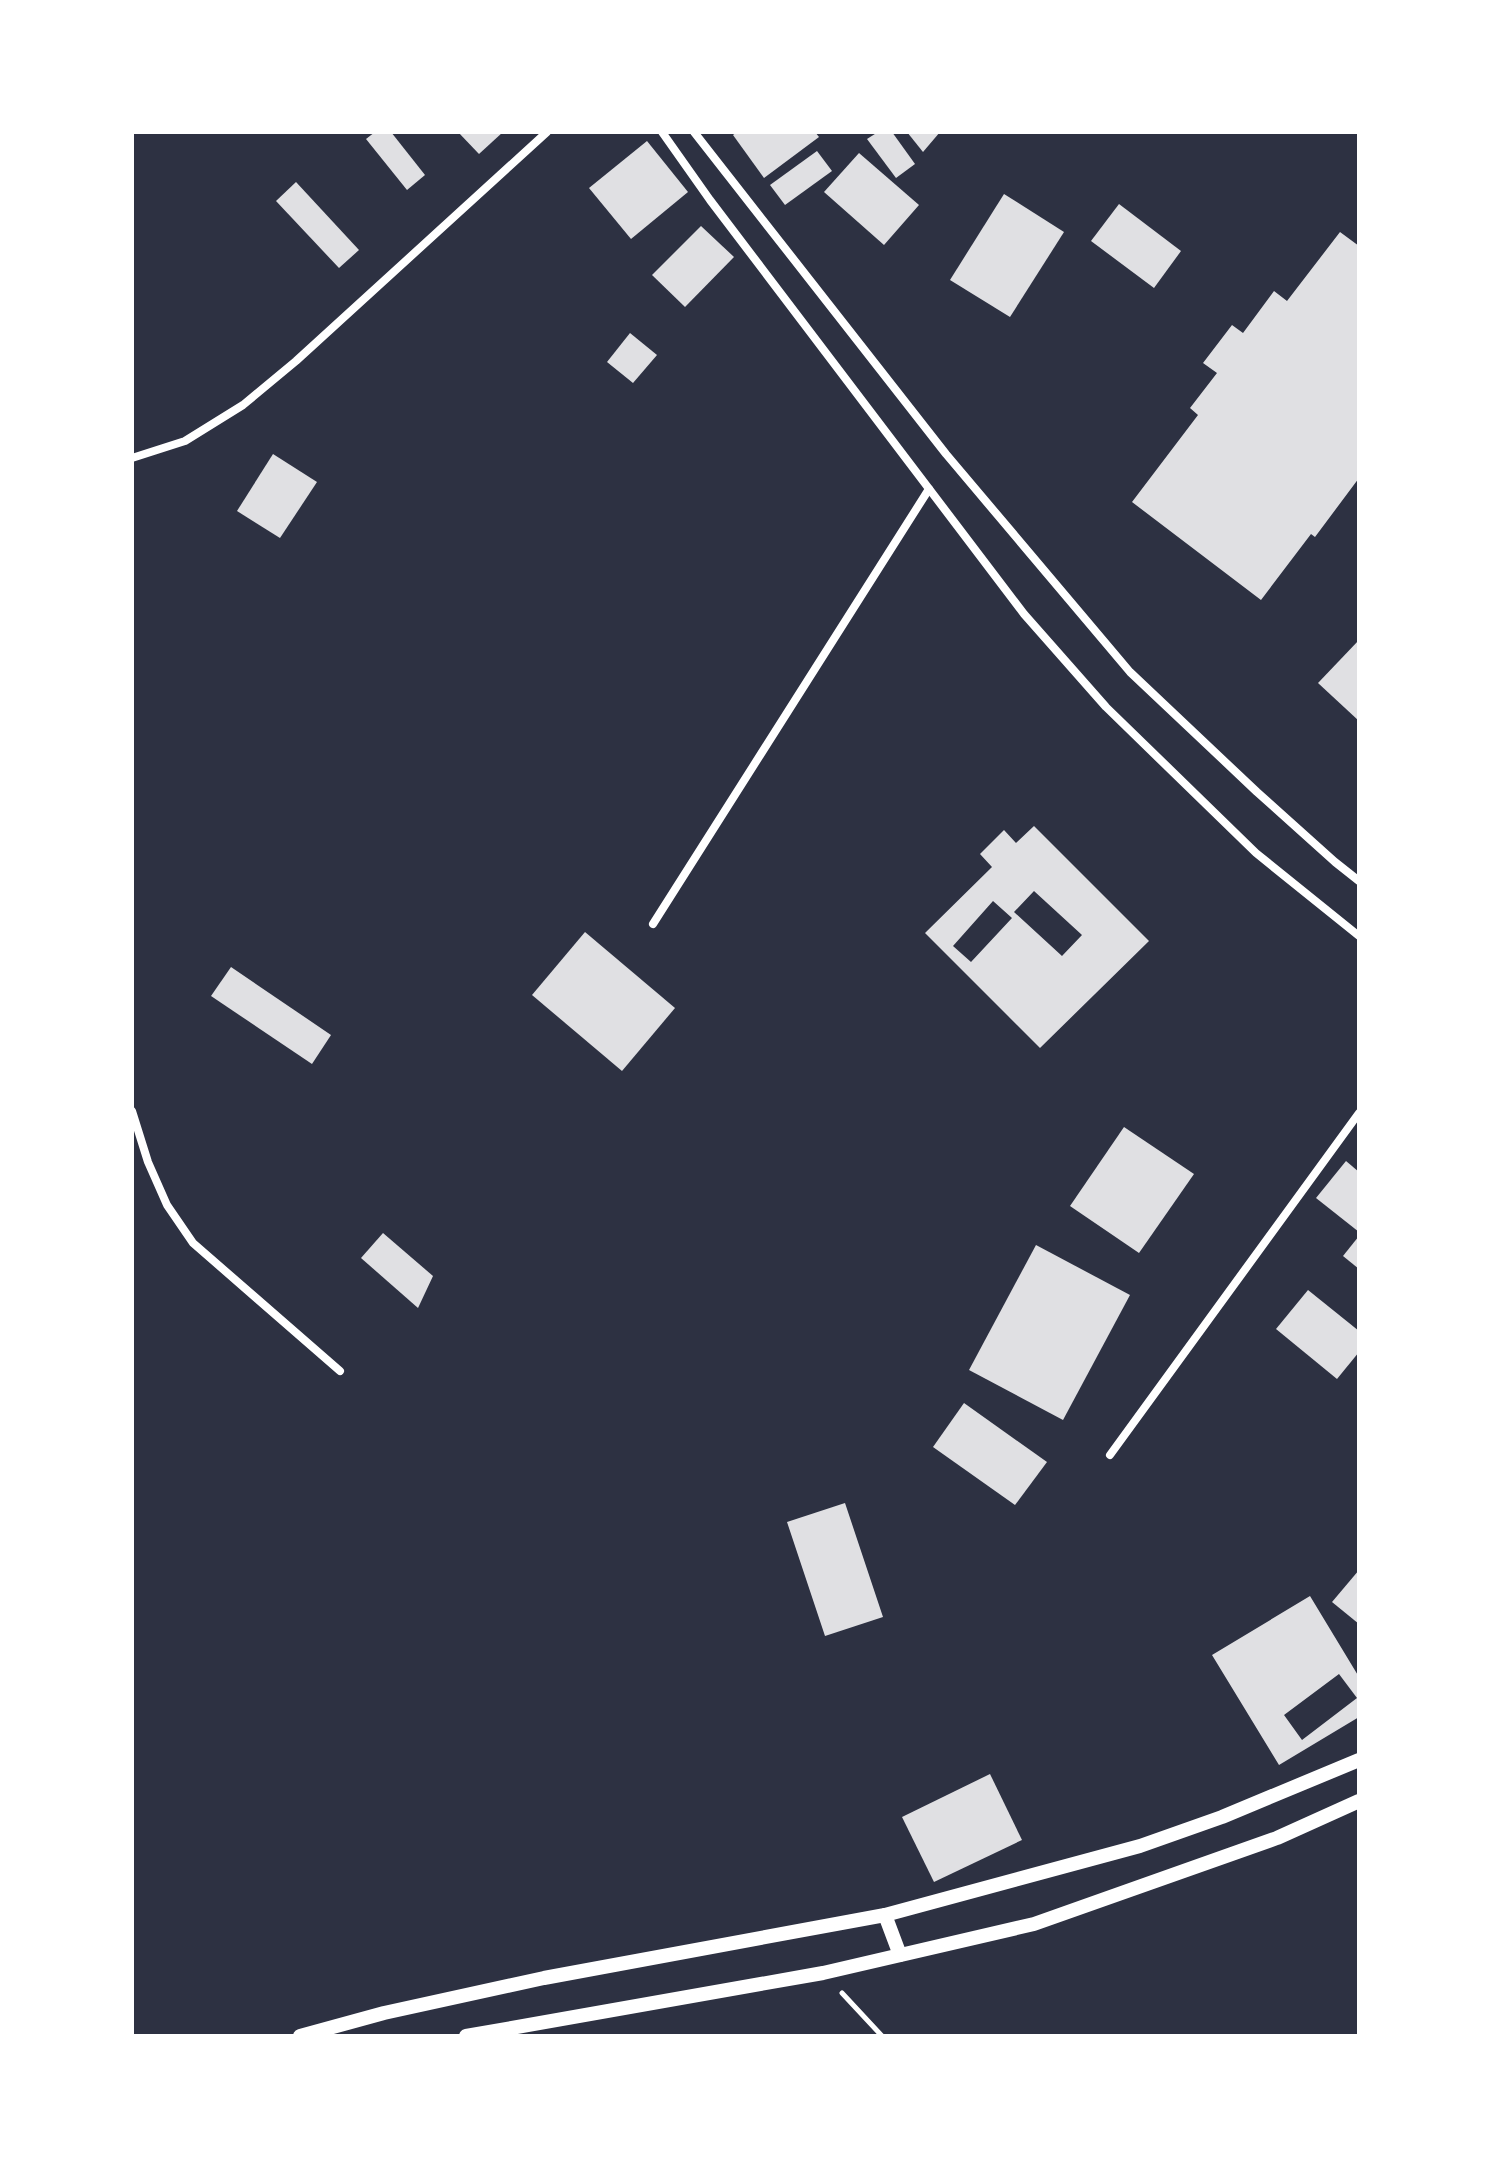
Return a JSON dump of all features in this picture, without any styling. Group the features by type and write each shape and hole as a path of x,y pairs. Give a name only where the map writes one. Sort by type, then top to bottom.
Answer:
{"street":[{"path":"132,458 185,441 243,405 296,361 547,132"},
{"path":"662,132 710,200 1024,614 1106,707 1256,853 1359,936"},
{"path":"694,132 936,442 1130,672 1257,792 1359,881"},
{"path":"653,924 929,489"},
{"path":"132,1111 148,1162 167,1205 193,1243 340,1371"},
{"path":"1110,1455 1359,1113"},
{"path":"300,2036 384,2013 544,1978 834,1927 885,1915 1140,1846 1222,1817 1359,1760"},
{"path":"466,2036 823,1973 1034,1924 1277,1838 1359,1801"},
{"path":"885,1915 900,1955"}],"path":[{"path":"823,1973 882,2036"}],"building":[{"path":"375,132 391,132 425,175 407,190 366,139"},
{"path":"458,132 503,132 479,154"},
{"path":"737,132 815,132 819,137 764,178 733,135"},
{"path":"878,132 892,132 915,164 896,178 867,139"},
{"path":"907,132 940,132 923,152"},
{"path":"647,141 688,192 631,239 589,188"},
{"path":"817,151 832,171 785,205 770,185"},
{"path":"859,153 919,205 884,245 824,192"},
{"path":"296,182 359,250 339,268 276,201"},
{"path":"1004,194 1064,232 1010,317 950,280"},
{"path":"1119,204 1181,251 1154,288 1091,241"},
{"path":"701,226 734,257 685,307 652,275"},
{"path":"1340,232 1359,246 1359,478 1315,537 1311,534 1261,600 1132,502 1198,415 1190,408 1217,373 1203,363 1232,325 1243,333 1274,291 1287,301"},
{"path":"630,333 657,355 633,383 607,362"},
{"path":"273,454 317,482 280,538 237,511"},
{"path":"1359,640 1359,721 1318,683"},
{"path":"1034,826 1149,941 1040,1048 925,933 992,867 980,854 1004,830 1016,843","holes":["1034,891 1082,935 1062,956 1014,912","993,901 1012,918 971,962 953,946"]},
{"path":"585,932 675,1008 622,1071 532,995"},
{"path":"231,967 331,1035 312,1064 211,996"},
{"path":"1124,1127 1194,1174 1139,1253 1070,1206"},
{"path":"1346,1161 1359,1172 1359,1232 1316,1198"},
{"path":"383,1233 433,1276 418,1308 361,1258"},
{"path":"1359,1236 1359,1269 1343,1256"},
{"path":"1036,1245 1130,1295 1063,1420 969,1370"},
{"path":"1308,1290 1359,1331 1359,1352 1337,1379 1276,1329"},
{"path":"964,1403 1047,1462 1015,1505 933,1447"},
{"path":"845,1503 883,1617 825,1636 787,1522"},
{"path":"1359,1570 1359,1624 1332,1602"},
{"path":"1310,1596 1359,1677 1359,1717 1279,1765 1212,1655","holes":["1339,1674 1357,1698 1302,1740 1284,1715"]},
{"path":"990,1774 1022,1840 934,1882 902,1817"}]}
